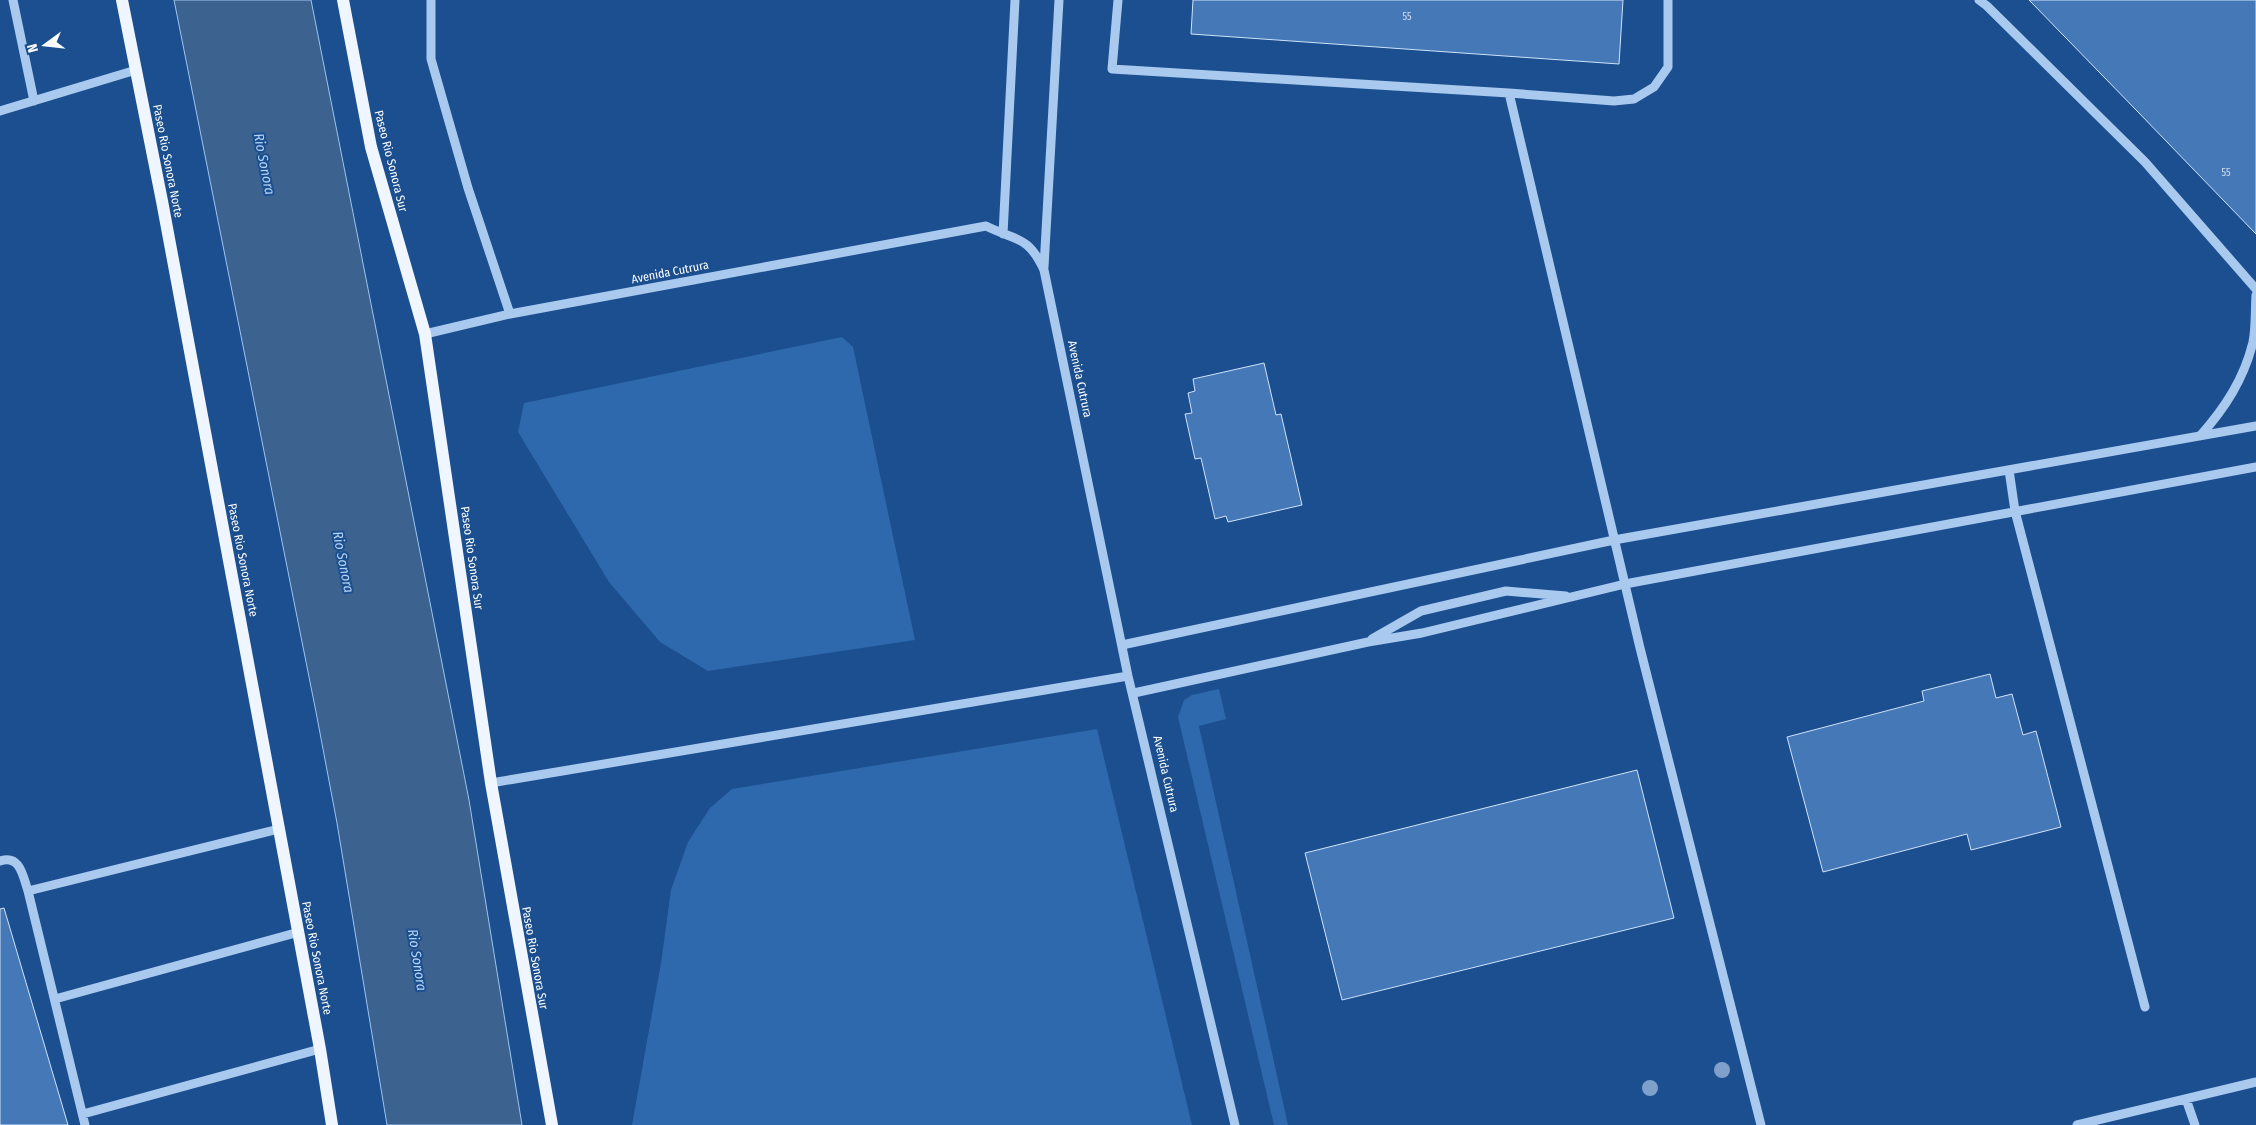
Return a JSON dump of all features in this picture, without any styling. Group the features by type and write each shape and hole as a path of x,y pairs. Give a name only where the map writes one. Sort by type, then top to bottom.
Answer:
{"main road":[{"name":"Paseo Rio Sonora Norte","path":"122,0 299,932 332,1125"},
{"name":"Paseo Rio Sonora Sur","path":"343,0 371,147 425,334 490,783 552,1125"}],"street":[{"path":"13,0 34,101"},
{"path":"431,0 431,59 468,188 510,314"},
{"path":"1003,234 1016,0"},
{"path":"1054,0 1058,17"},
{"path":"1044,270 1059,0"},
{"path":"1118,0 1112,69 1614,101 1634,99 1654,87 1668,67 1668,0"},
{"path":"1979,0 1988,6 2145,162 2256,289"},
{"path":"0,111 136,70"},
{"path":"1509,93 1640,648 1761,1125"},
{"name":"Avenida Cutrura","path":"425,334 510,314 986,226 1003,234 1016,237 1028,244 1044,270 1128,676 1134,693 1235,1125"},
{"path":"2200,436 2223,410 2243,374 2254,340 2256,296"},
{"path":"1122,644 1614,540 2256,426"},
{"path":"1134,693 1368,642 1422,633 1625,584 2256,467"},
{"path":"2010,470 2015,511 2145,1007"},
{"path":"1368,642 1421,611 1506,591 1575,596"},
{"path":"490,783 1128,676"},
{"path":"28,891 279,829"},
{"path":"0,861 6,859 14,861 19,866 28,891 86,1125"},
{"path":"55,999 299,932"},
{"path":"83,1114 320,1049"},
{"path":"2077,1125 2256,1082"},
{"path":"2186,1099 2195,1125"}],"shaded area":[{"path":"842,337 853,347 915,640 708,671 660,642 609,582 518,432 524,403"},
{"path":"1219,689 1226,719 1199,726 1288,1125 1274,1125 1178,717 1184,700 1192,695"},
{"path":"1097,729 1192,1125 632,1125 661,963 671,890 688,842 710,808 732,789"}],"water":[{"name":"Rio Sonora","path":"174,0 311,0 469,800 522,1125 387,1125 337,823 316,712"}],"building":[{"path":"1193,0 1623,0 1619,64 1191,34"},
{"path":"2029,0 2256,0 2256,234 2138,112"},
{"path":"1264,363 1276,415 1281,414 1302,505 1228,522 1226,516 1215,519 1201,458 1195,459 1185,414 1192,413 1188,393 1195,391 1193,379"},
{"path":"1990,674 1996,698 2012,694 2023,735 2036,731 2061,827 1971,850 1967,834 1823,872 1787,737 1924,701 1922,691"},
{"path":"1637,770 1674,918 1342,1000 1305,853"},
{"path":"4,908 68,1125 0,1125 0,909"}]}
